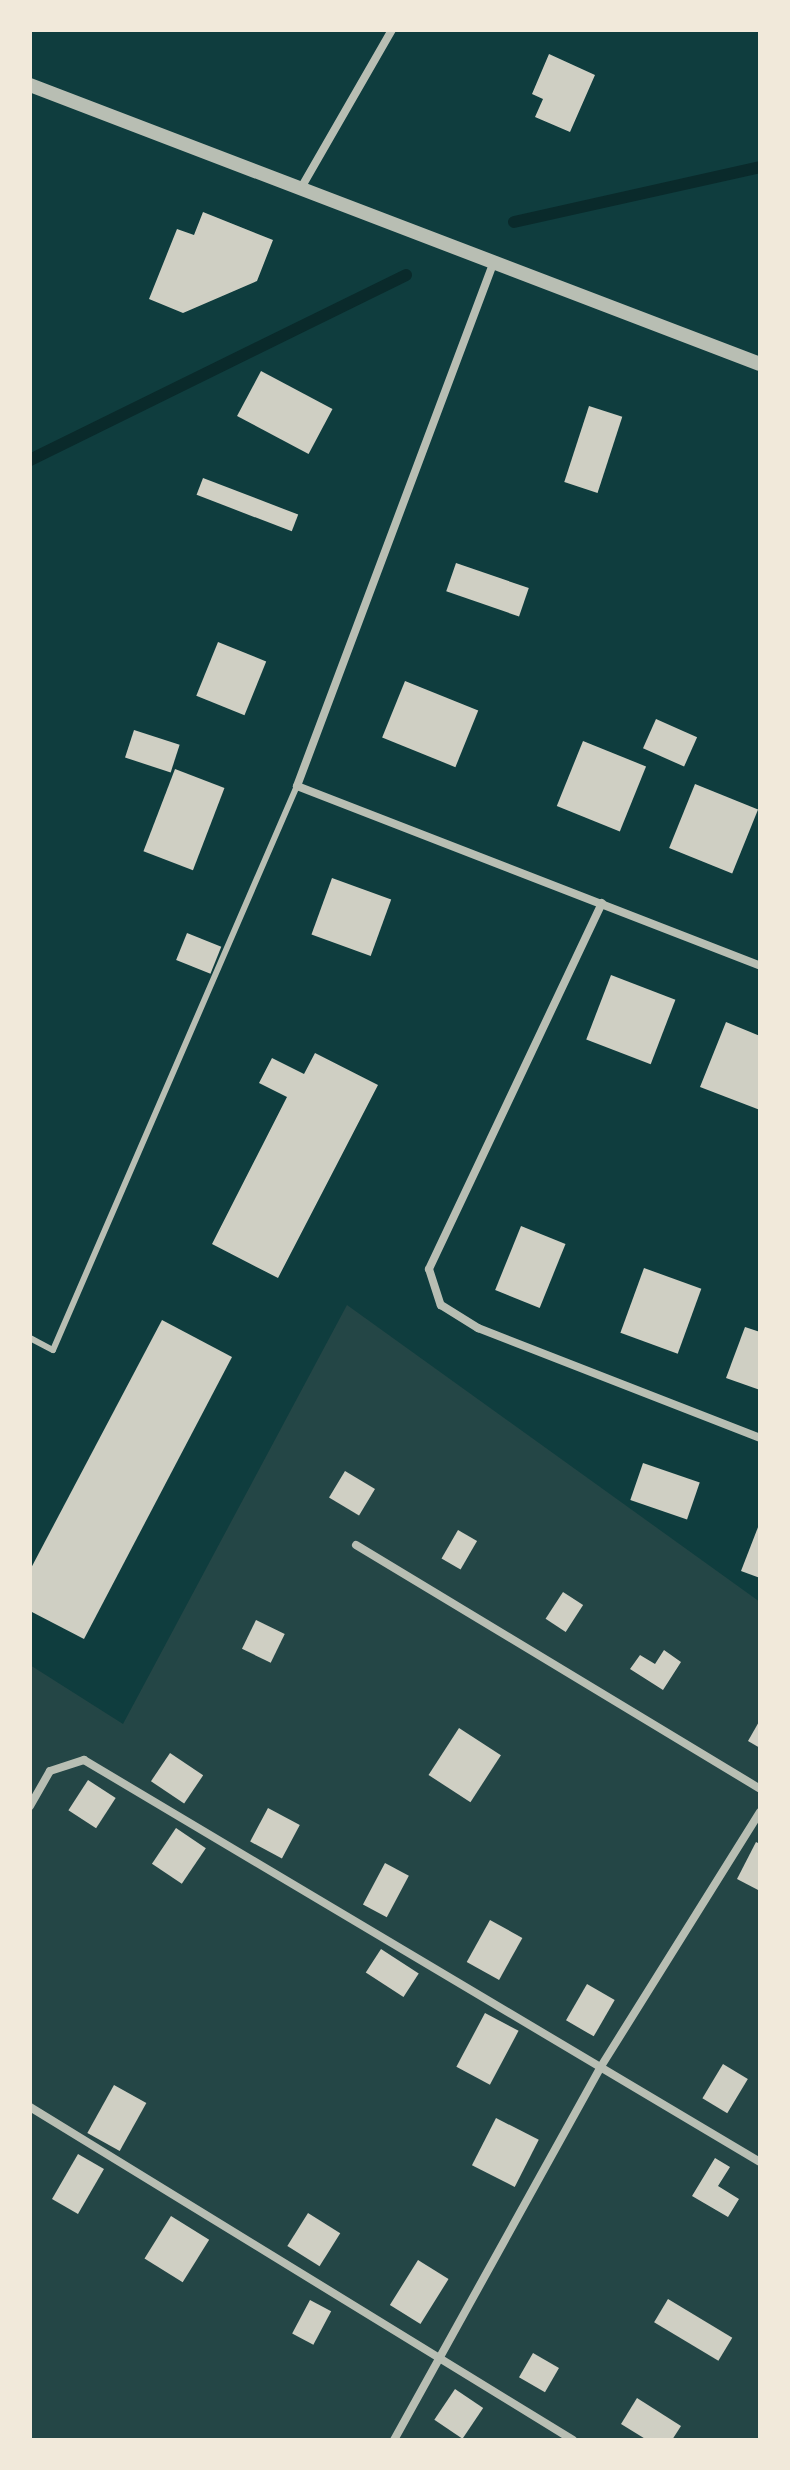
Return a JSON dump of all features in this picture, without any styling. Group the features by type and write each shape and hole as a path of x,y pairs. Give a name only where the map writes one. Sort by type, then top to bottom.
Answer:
{"street":[{"path":"301,188 392,30"},
{"path":"30,85 760,364"},
{"path":"493,264 297,786 760,966"},
{"path":"602,903 429,1269 441,1305 478,1328 760,1438"},
{"path":"356,1545 760,1789"},
{"path":"30,1806 50,1771 84,1760 760,2162"},
{"path":"394,2440 600,2068 760,1812"},
{"path":"30,2107 573,2440"}],"lane":[{"path":"30,1338 53,1350 297,786"}],"shaded area":[{"path":"347,1305 760,1602 760,2440 30,2440 30,1665 123,1724"}],"building":[{"path":"549,54 595,75 570,132 535,117 543,99 532,94"},
{"path":"203,212 273,240 257,281 183,313 149,299 177,229 194,235"},
{"path":"261,371 333,409 309,454 237,416"},
{"path":"589,406 622,417 598,493 564,482"},
{"path":"203,478 298,515 292,531 197,495"},
{"path":"456,563 529,588 519,616 446,591"},
{"path":"218,642 266,661 244,715 196,696"},
{"path":"405,681 478,711 455,767 382,738"},
{"path":"656,719 697,737 684,767 643,748"},
{"path":"134,730 180,745 171,772 125,758"},
{"path":"583,741 646,766 620,831 557,806"},
{"path":"175,769 224,788 193,870 143,851"},
{"path":"695,784 758,809 732,873 669,848"},
{"path":"332,878 391,900 371,956 311,934"},
{"path":"187,933 221,947 210,974 176,960"},
{"path":"611,975 675,1000 651,1064 586,1039"},
{"path":"726,1022 760,1036 760,1110 700,1087"},
{"path":"315,1053 378,1085 278,1278 212,1244 287,1097 259,1083 272,1058 304,1074"},
{"path":"521,1226 566,1244 540,1308 495,1290"},
{"path":"644,1268 701,1289 678,1354 620,1333"},
{"path":"162,1320 232,1357 84,1639 30,1611 30,1570"},
{"path":"745,1327 760,1332 760,1390 726,1378"},
{"path":"643,1463 700,1483 687,1519 630,1500"},
{"path":"345,1471 375,1489 359,1516 329,1498"},
{"path":"760,1522 760,1578 741,1571"},
{"path":"458,1530 477,1541 461,1570 441,1559"},
{"path":"563,1592 583,1605 566,1632 546,1619"},
{"path":"256,1620 285,1634 271,1663 242,1649"},
{"path":"664,1650 681,1662 663,1690 630,1669 640,1655 655,1664"},
{"path":"760,1720 760,1748 748,1741"},
{"path":"459,1728 501,1755 470,1802 429,1775"},
{"path":"170,1753 203,1775 184,1804 151,1781"},
{"path":"88,1780 116,1798 96,1828 68,1810"},
{"path":"268,1808 300,1825 282,1858 250,1842"},
{"path":"176,1828 206,1848 182,1884 152,1864"},
{"path":"756,1842 760,1844 760,1891 737,1879"},
{"path":"385,1863 409,1876 387,1917 363,1904"},
{"path":"490,1920 522,1938 499,1980 467,1962"},
{"path":"381,1949 419,1974 403,1997 366,1972"},
{"path":"587,1984 615,2000 594,2036 566,2020"},
{"path":"485,2013 519,2031 490,2085 456,2067"},
{"path":"723,2064 748,2079 727,2113 702,2098"},
{"path":"114,2085 146,2103 120,2151 87,2133"},
{"path":"496,2118 539,2140 515,2187 472,2165"},
{"path":"78,2154 104,2169 78,2214 52,2199"},
{"path":"715,2158 730,2167 718,2186 739,2199 728,2217 692,2196"},
{"path":"308,2213 340,2233 320,2266 287,2246"},
{"path":"171,2216 209,2240 183,2282 145,2258"},
{"path":"418,2260 449,2279 420,2324 390,2305"},
{"path":"668,2299 732,2338 718,2361 654,2322"},
{"path":"310,2300 331,2311 313,2345 292,2334"},
{"path":"533,2353 559,2368 545,2392 519,2377"},
{"path":"455,2389 483,2408 462,2439 434,2420"},
{"path":"637,2398 681,2426 672,2440 647,2440 621,2424"}],"waterway":[{"path":"514,222 760,167"},
{"path":"30,460 406,275"}]}
